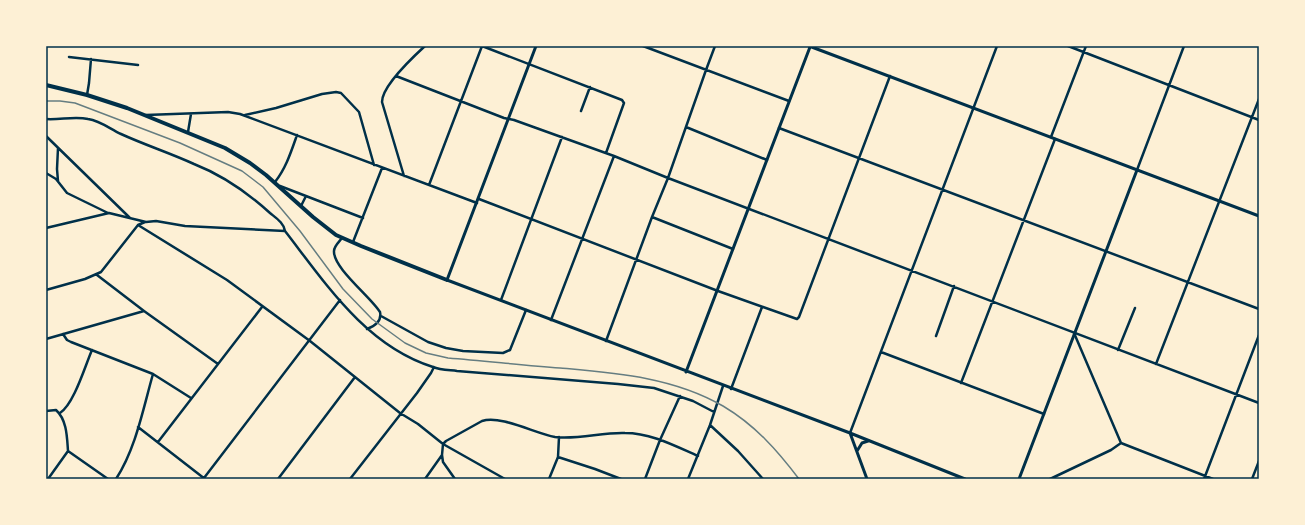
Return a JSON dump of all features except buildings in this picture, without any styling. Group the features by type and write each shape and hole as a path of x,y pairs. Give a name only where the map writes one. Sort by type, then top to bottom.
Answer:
{"main road":[{"path":"46,85 87,95 146,115 237,154 279,186 324,226 342,238 447,280"}],"street":[{"path":"405,176 382,102 384,94 396,76 425,46"},
{"path":"429,185 482,46 624,101 606,153"},
{"path":"536,46 447,280 850,433 965,479"},
{"path":"643,46 789,101"},
{"path":"606,341 716,46"},
{"path":"686,372 810,46 1259,216"},
{"path":"867,479 850,433 997,46"},
{"path":"1068,46 1259,120"},
{"path":"1051,137 1086,46"},
{"path":"1019,479 1184,46"},
{"path":"69,57 138,65"},
{"path":"87,95 91,59"},
{"path":"396,76 509,119 614,156 668,178 1259,403"},
{"path":"479,199 718,291 796,319 799,317 890,76"},
{"path":"581,111 590,87"},
{"path":"245,115 276,108 322,94 336,92 341,93 359,112 374,165"},
{"path":"1156,364 1259,98"},
{"path":"146,115 228,112 245,115 477,204"},
{"path":"188,132 191,114"},
{"path":"46,119 83,118 92,120 108,126 120,134 196,164 234,185 262,205 280,222 285,228 285,231 340,300 367,329 392,348 434,367 457,371 654,388 693,401 714,412"},
{"path":"686,127 767,160"},
{"path":"780,128 1259,309"},
{"path":"274,182 286,165 297,135"},
{"path":"46,136 130,218"},
{"path":"500,300 562,137"},
{"path":"961,383 1055,138"},
{"path":"58,148 58,181"},
{"path":"551,320 614,156"},
{"path":"353,243 382,168"},
{"path":"46,174 54,177 67,194 109,213 146,222"},
{"path":"279,186 363,218"},
{"path":"301,206 306,196"},
{"path":"46,228 109,213"},
{"path":"652,217 733,249"},
{"path":"46,290 97,275 138,225 146,222 156,221 185,226 285,231"},
{"path":"138,225 227,280 262,307 310,340 400,413 418,424 443,444 505,479"},
{"path":"342,238 334,248 334,256 336,261 378,309 381,316 437,346 463,351 503,353 510,350 526,310"},
{"path":"97,275 218,364"},
{"path":"936,336 954,286"},
{"path":"138,427 204,478 340,300"},
{"path":"158,442 262,307"},
{"path":"731,389 762,307"},
{"path":"1118,350 1135,308"},
{"path":"46,339 144,311"},
{"path":"367,329 374,327 378,323 381,316"},
{"path":"1074,333 1121,443 1205,478 1213,479"},
{"path":"63,334 67,340 71,342 153,374 191,398"},
{"path":"1205,478 1259,335"},
{"path":"60,414 71,398 92,350"},
{"path":"881,352 1044,414"},
{"path":"350,479 424,383 434,367"},
{"path":"116,479 128,457 153,374"},
{"path":"278,479 356,377"},
{"path":"688,479 710,425 723,386"},
{"path":"645,479 660,440 680,396"},
{"path":"46,411 56,410 60,414 67,431 68,451 48,479"},
{"path":"455,479 443,462 443,444 450,438 487,419 502,421 546,435 559,437 626,433 643,435 660,440 698,456"},
{"path":"710,425 738,451 763,479"},
{"path":"549,479 558,457 559,437"},
{"path":"857,451 862,442 869,441"},
{"path":"1050,479 1111,450 1121,443"},
{"path":"68,451 108,479"},
{"path":"425,479 442,455"},
{"path":"558,457 622,479"},
{"path":"1252,479 1259,460"}],"railway":[{"path":"46,101 75,103 180,143 242,171 263,187 300,231 343,289 372,319 405,343 426,353 448,358 623,375 644,378 684,389 704,396 735,413 774,448 799,479"}]}
